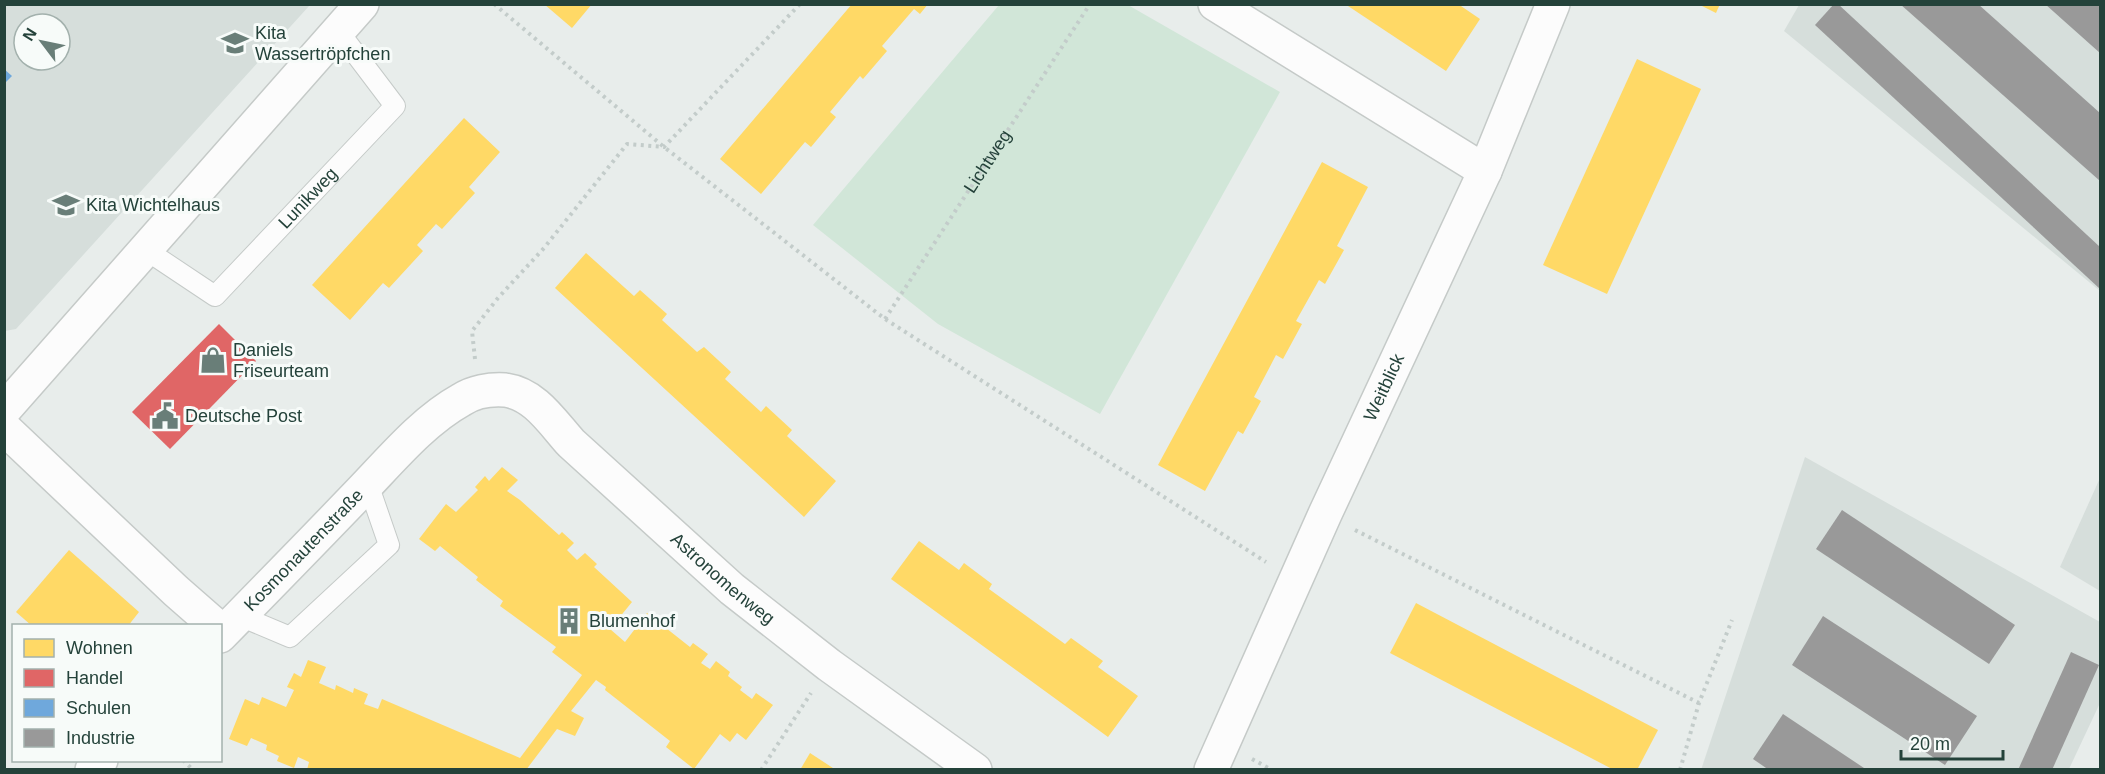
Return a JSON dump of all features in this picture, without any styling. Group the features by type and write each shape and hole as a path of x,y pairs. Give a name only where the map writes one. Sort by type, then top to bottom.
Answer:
{"street":[{"path":"4,410 362,4"},
{"path":"1215,4 1485,171"},
{"name":"Weitblick","path":"1211,770 1325,514 1485,171 1552,4"},
{"name":"Astronomenweg","path":"478,393 507,391 524,397 539,408 551,418 571,443 732,589 829,665 975,770"},
{"name":"Kosmonautenstraße","path":"224,628 414,436 459,400 478,393"},
{"path":"4,428 176,591 219,624"}],"lane":[{"name":"Lunikweg","path":"146,250 216,296 394,106 339,32"},
{"name":"Kosmonautenstraße","path":"224,628 290,637 389,544 368,484"}],"path":[{"path":"494,4 664,147 885,319 1296,581"},
{"path":"664,147 800,4"},
{"name":"Lichtweg","path":"885,319 1090,4"},
{"path":"478,393 471,331 544,248 627,144 664,147"},
{"path":"1325,514 1699,703"},
{"path":"1680,770 1699,703 1732,620"},
{"path":"761,770 829,665"}],"shaded area":[{"name":"Kita Wichtelhaus","path":"5,5 310,5 16,329 5,331"},
{"path":"1799,5 2100,5 2100,291 1784,31"},
{"path":"1805,457 2100,622 2100,703 2069,769 1701,770"},
{"path":"2100,478 2100,591 2060,567"}],"green space":[{"path":"999,5 1128,5 1280,92 1100,414 938,324 813,225"}],"building: Wohnen":[{"path":"544,4 592,4 572,28"},
{"path":"852,4 928,4 920,14 914,9 882,46 887,51 863,79 860,76 830,112 836,117 811,147 805,142 761,194 720,159"},
{"path":"1345,4 1458,4 1480,19 1446,71"},
{"path":"1698,4 1720,4 1716,13"},
{"path":"1637,59 1701,89 1607,294 1543,265"},
{"path":"464,118 500,152 469,187 475,193 442,229 436,224 417,245 423,251 389,288 383,283 350,320 312,285"},
{"path":"1322,162 1368,187 1337,246 1344,250 1325,284 1319,280 1296,321 1302,324 1283,359 1276,355 1254,397 1261,401 1243,434 1238,431 1205,491 1158,465"},
{"path":"586,253 634,296 640,290 667,314 662,320 697,352 704,347 731,372 725,379 761,412 766,406 792,430 787,436 836,481 804,517 555,288"},
{"name":"Blumenhof","path":"502,467 518,480 507,491 559,535 562,532 574,543 567,550 577,560 585,553 597,564 594,567 632,602 610,629 625,642 647,613 690,647 693,643 708,654 701,663 710,669 716,661 730,672 728,676 742,687 740,690 752,699 756,693 773,705 746,740 737,733 730,742 720,734 694,769 666,747 670,741 605,690 606,687 596,680 571,711 584,718 575,736 557,729 526,770 307,770 309,762 298,757 294,768 277,761 279,756 266,750 267,745 251,738 247,746 229,739 245,699 259,705 262,697 286,707 294,690 287,687 294,673 301,677 308,660 326,667 319,683 335,690 336,685 353,693 354,688 368,694 364,704 378,709 382,699 520,758 582,675 552,652 556,647 500,606 503,601 476,580 478,577 440,546 435,551 419,539 446,504 456,512 478,490 475,487 485,476 489,481"},
{"path":"919,541 959,570 964,563 992,584 989,589 1065,644 1071,638 1103,661 1098,667 1138,696 1108,737 891,579"},
{"path":"69,550 139,612 130,624 30,624 16,612"},
{"path":"1416,603 1658,730 1637,770 1614,770 1390,653"},
{"path":"810,753 836,770 800,770"}],"building: Handel":[{"path":"219,324 256,361 170,449 132,412"}],"building: Schulen":[{"path":"4,69 12,76 4,84"}],"building: Industrie":[{"path":"1834,4 1838,4 2100,247 2100,289 1815,25"},
{"path":"1900,4 1978,4 2100,113 2100,181"},
{"path":"2045,4 2100,4 2100,53"},
{"path":"1842,510 2015,625 1989,664 1816,549"},
{"path":"1823,616 1977,716 1945,765 1792,665"},
{"path":"2071,652 2099,665 2052,770 2018,770"},
{"path":"1783,714 1867,770 1769,770 1753,759"}],"place":[{"name":"Kita Wassertröpfchen","path":"235,43"},
{"name":"Kita Wichtelhaus","path":"66,205"},
{"name":"Daniels Friseurteam","path":"213,360"},
{"name":"Deutsche Post","path":"165,416"},
{"name":"Blumenhof","path":"569,621"}]}
